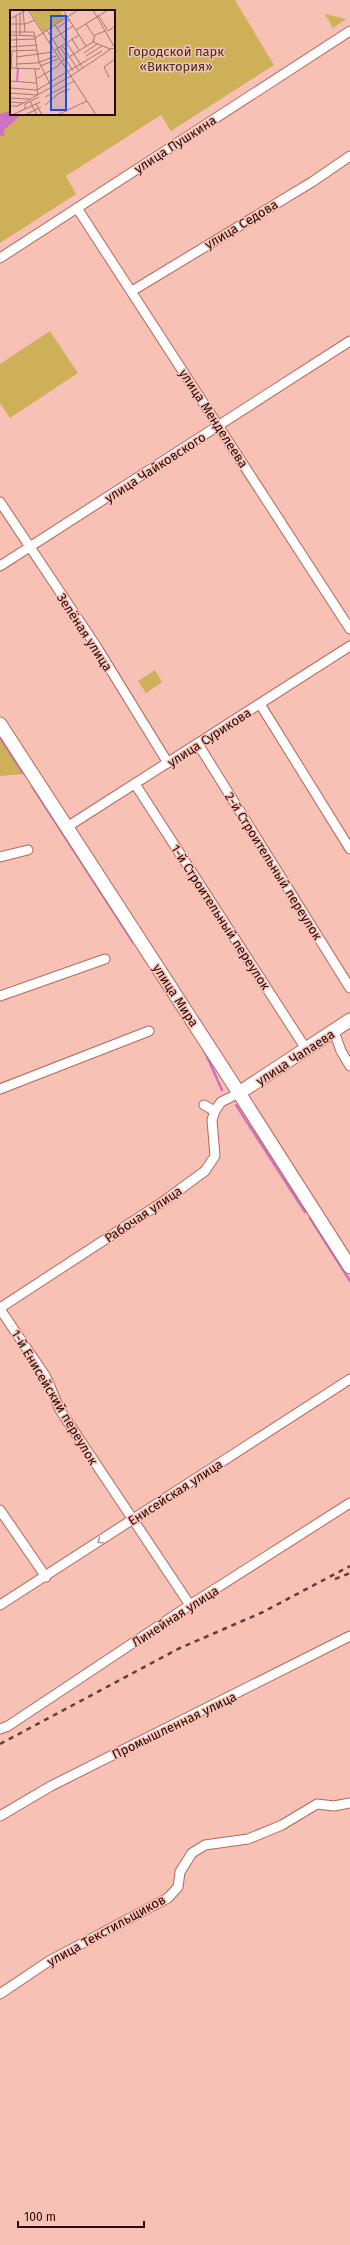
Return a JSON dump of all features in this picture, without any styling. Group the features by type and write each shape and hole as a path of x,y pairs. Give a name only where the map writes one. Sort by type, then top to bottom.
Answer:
{"main road":[{"name":"улица Мира","path":"0,724 240,1093 350,1267"},
{"name":"улица Чапаева","path":"240,1093 350,1020"}],"street":[{"name":"улица Пушкина","path":"0,258 350,31"},
{"name":"улица Седова","path":"132,291 312,182 350,156"},
{"name":"улица Менделеева","path":"77,208 350,629"},
{"name":"улица Чайковского","path":"0,566 350,342"},
{"name":"Зелёная улица","path":"0,502 96,646 168,763"},
{"name":"улица Сурикова","path":"67,828 350,646"},
{"path":"260,704 350,849"},
{"name":"2-й Строительный переулок","path":"198,744 350,988"},
{"name":"1-й Строительный переулок","path":"135,784 306,1049"},
{"path":"0,857 28,850"},
{"path":"0,996 105,959"},
{"path":"0,1089 149,1031"},
{"path":"334,1031 341,1051 350,1066"},
{"path":"204,1105 215,1111 221,1102 240,1093"},
{"name":"Рабочая улица","path":"0,1308 154,1207 205,1171 215,1156 212,1120 215,1111"},
{"name":"1-й Енисейский переулок","path":"0,1308 46,1378 60,1410 190,1605"},
{"name":"Енисейская улица","path":"0,1605 46,1577 350,1379"},
{"name":"Линейная улица","path":"0,1729 8,1726 190,1605 350,1504"},
{"path":"0,1510 46,1577"},
{"name":"Промышленная улица","path":"0,1816 64,1780 350,1636"},
{"name":"улица Текстильщиков","path":"0,1994 49,1961 168,1898 178,1887 180,1872 192,1853 205,1844 248,1839 282,1826 317,1804 334,1806 350,1803"}],"green space":[{"name":"Городской парк «Виктория»","path":"0,0 235,0 274,65 171,131 161,115 66,176 76,194 0,243"},
{"path":"325,14 346,19 333,28"},
{"path":"50,331 78,373 10,418 0,403 0,364"},
{"path":"155,670 162,682 146,693 138,681"},
{"path":"0,735 25,774 0,776"}],"shaded area":[{"path":"10,111 10,115 21,115 4,130 4,137 0,135 0,114"}],"waterway":[{"path":"0,737 23,773"},
{"path":"32,786 133,942"},
{"path":"205,1052 222,1090"},
{"path":"236,1105 305,1212"},
{"path":"310,1218 350,1281"}],"railway":[{"path":"0,1744 178,1649 263,1612 350,1566"},
{"path":"335,1579 350,1573"}]}
